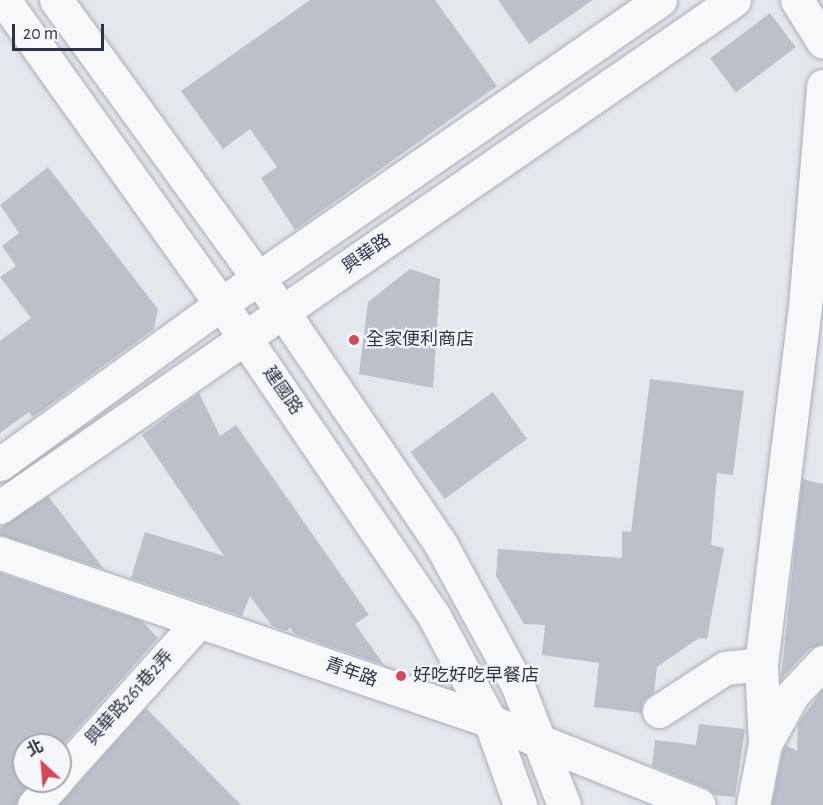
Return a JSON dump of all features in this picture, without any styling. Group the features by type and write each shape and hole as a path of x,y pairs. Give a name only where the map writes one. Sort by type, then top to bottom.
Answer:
{"street":[{"path":"56,0 283,312 446,554 512,674 543,744 564,805"},
{"path":"0,464 221,304 660,0"},
{"name":"興華路","path":"0,507 734,0"},
{"path":"797,0 823,42"},
{"name":"建國路","path":"16,12 245,338 434,616 490,721 520,805"},
{"path":"753,805 765,744 761,664 815,289 823,86"},
{"name":"青年路","path":"0,553 490,721 699,805"},
{"name":"興華路261巷2弄","path":"72,763 199,621"},
{"path":"765,744 793,694 823,662"},
{"path":"659,711 725,668 761,664"},
{"path":"34,805 45,793"}],"building":[{"path":"310,0 435,0 497,86 295,230 261,178 277,167 250,129 223,149 181,91"},
{"path":"498,0 593,0 529,44"},
{"path":"770,13 796,47 736,92 710,58"},
{"path":"48,167 158,309 154,329 33,417 29,412 0,433 0,341 31,318 0,277 16,266 2,246 19,233 0,205"},
{"path":"410,269 440,279 433,388 359,374 368,302"},
{"path":"650,379 744,391 733,475 717,473 711,545 724,548 707,639 699,638 657,667 654,692 643,702 641,713 594,707 599,663 542,655 545,625 524,624 496,576 498,549 622,558 622,531 631,532"},
{"path":"493,392 527,439 445,499 410,452"},
{"path":"199,393 220,436 236,425 369,615 355,624 384,665 295,634 290,628 286,631 272,626 250,596 242,616 131,578 145,532 224,556 142,435"},
{"path":"802,479 823,484 823,644 809,649 781,679"},
{"path":"48,496 104,569 0,535 0,528"},
{"path":"0,573 142,621 158,638 72,735 12,733 12,793 24,793 16,805 0,805"},
{"path":"823,689 823,805 772,805 783,751 786,745 797,751 798,724"},
{"path":"146,708 241,805 59,805"},
{"path":"699,724 745,729 735,797 715,795 706,788 652,766 655,740 696,745"}],"place":[{"name":"全家便利商店","path":"354,340"},
{"name":"好吃好吃早餐店","path":"401,676"}]}
